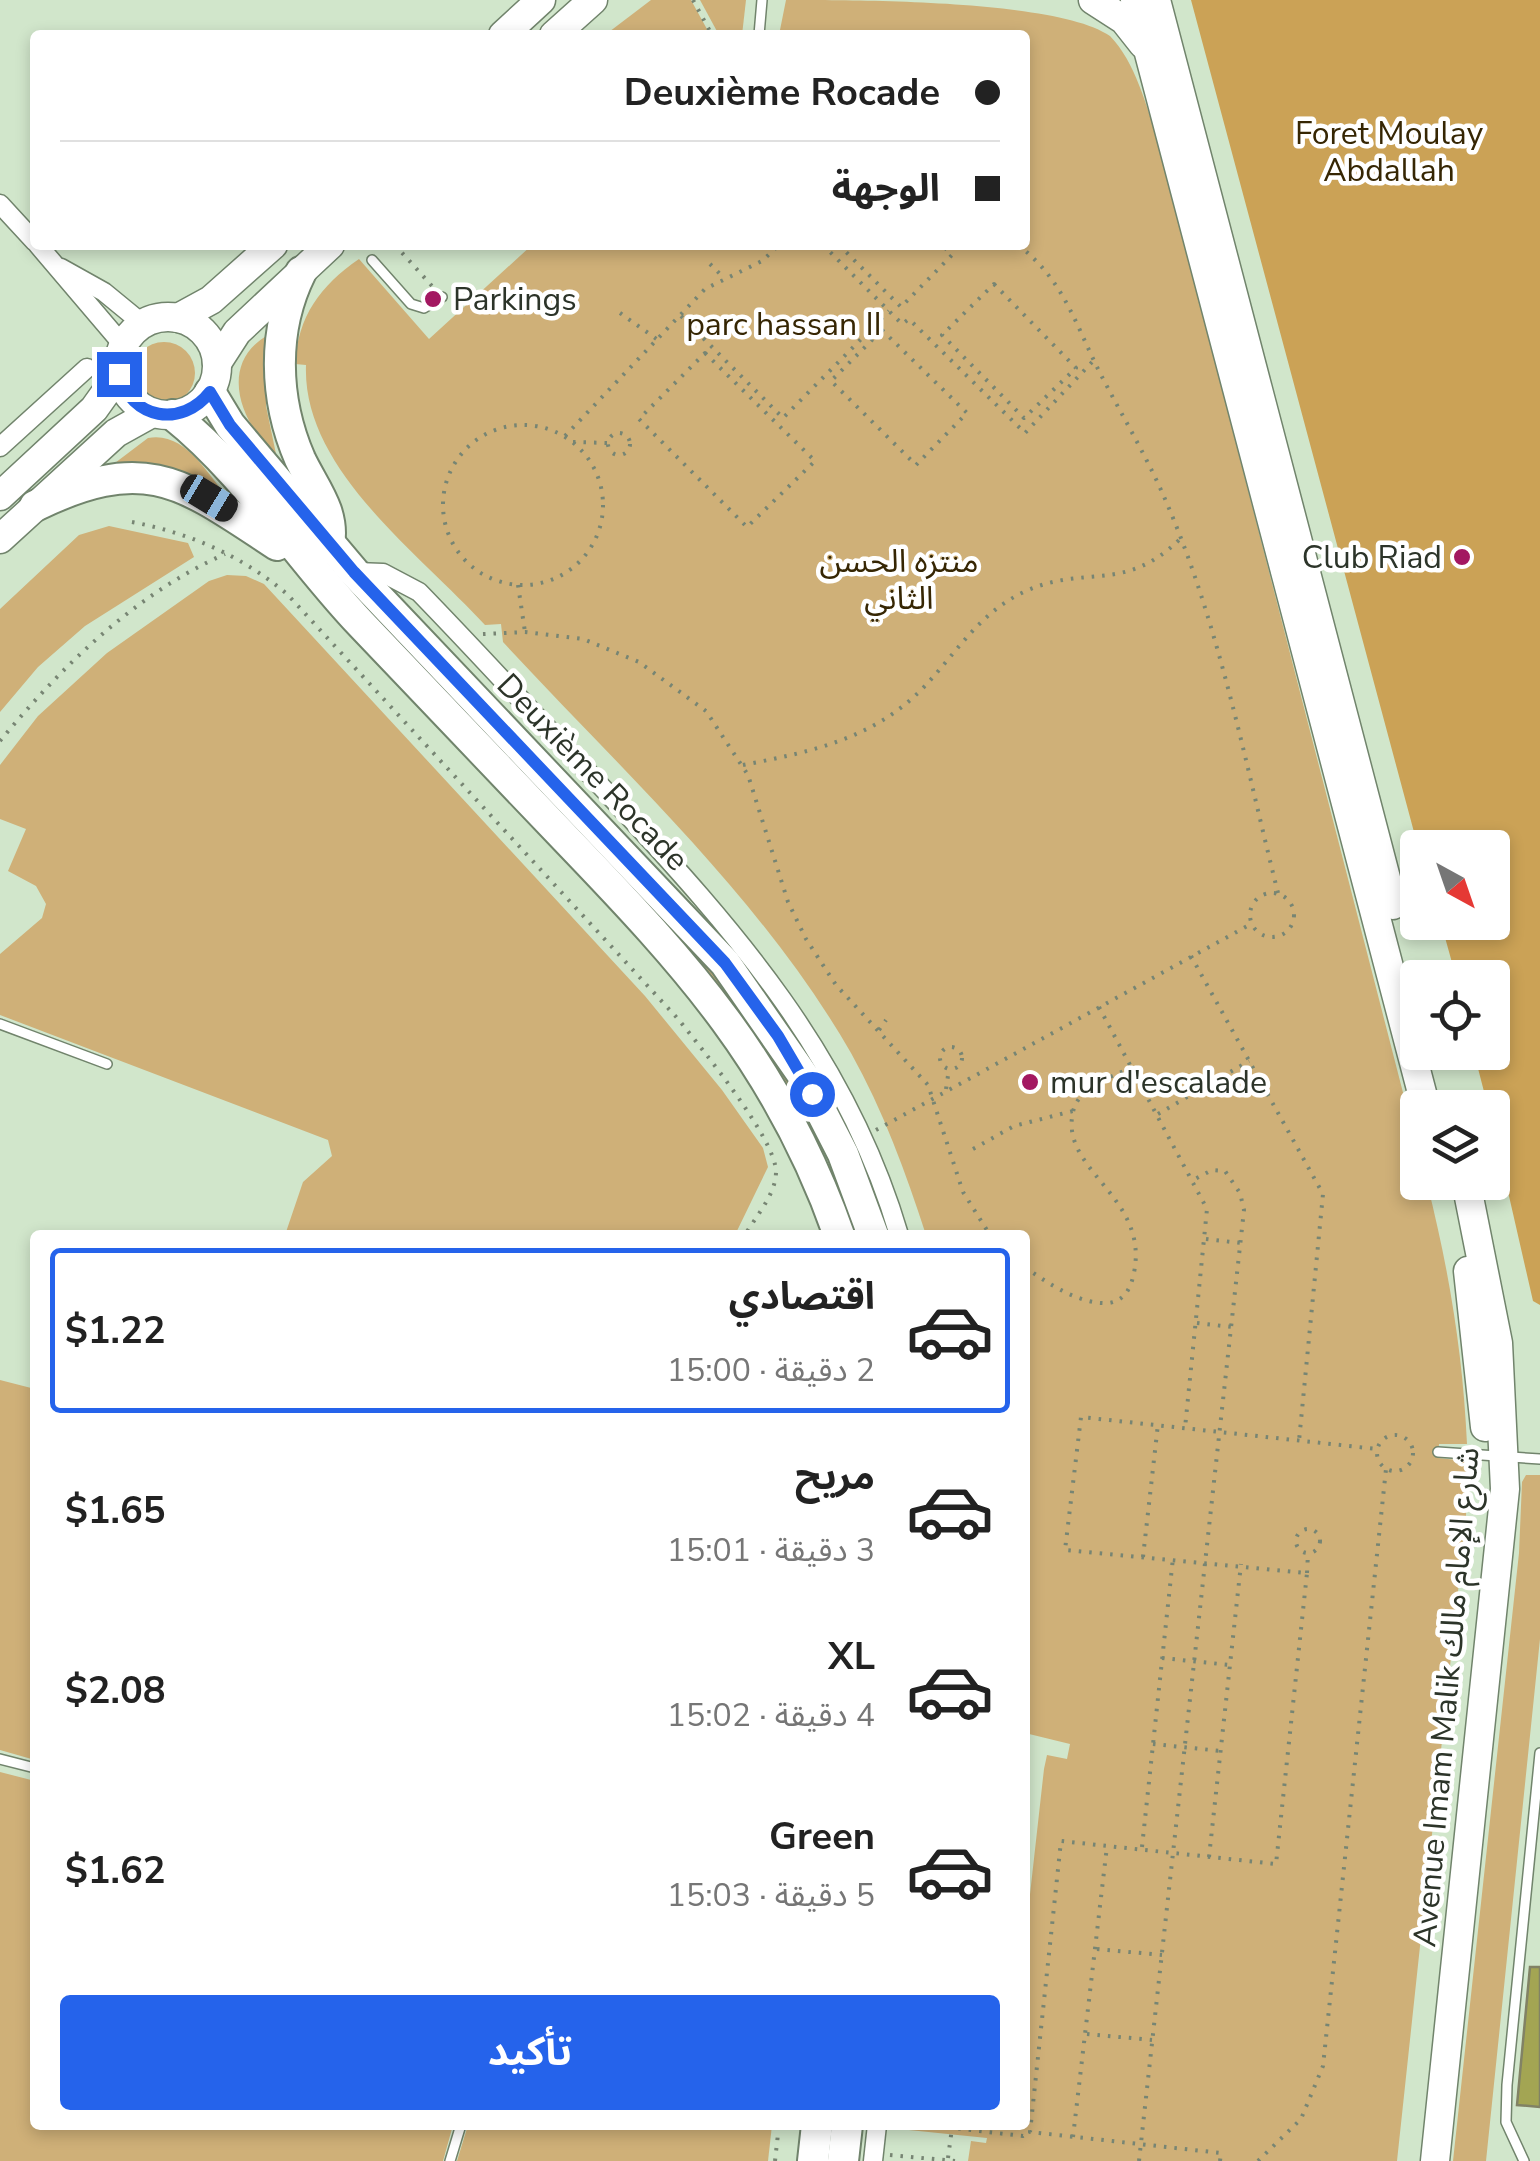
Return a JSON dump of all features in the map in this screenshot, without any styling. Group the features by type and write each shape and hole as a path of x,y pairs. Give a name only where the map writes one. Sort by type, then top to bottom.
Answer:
{"highway":[{"path":"301,272 284,327 279,383 300,459 327,513 329,544"},
{"name":"Deuxième Rocade","path":"214,377 230,425 329,544 725,963 802,1074 842,1154 871,1230"},
{"name":"Deuxième Rocade","path":"163,414 216,453 302,558 701,983 775,1090 814,1168 838,1230"},
{"path":"35,506 110,481 173,483 209,498 302,558"},
{"path":"813,2161 816,2130"},
{"path":"843,2161 846,2130"}],"main road":[{"path":"508,30 541,0"},
{"path":"560,30 593,0"},
{"path":"1093,0 1124,20 1148,51"},
{"path":"1135,0 1421,1090"},
{"path":"1156,0 1408,960"},
{"path":"0,496 94,410 119,374 123,345 143,324 178,318 211,300 267,250"},
{"path":"0,539 116,433 163,414 194,408 237,332 325,250"},
{"path":"178,318 206,334 214,377"},
{"path":"119,374 130,398 163,414"},
{"name":"Avenue Imam Malik شارع الإمام مالك","path":"1418,2161 1496,1457 1474,1306 1450,1200"},
{"name":"Avenue Imam Malik شارع الإمام مالك","path":"1436,2161 1501,1558 1494,1306 1470,1200"}],"street":[{"path":"0,204 30,237"},
{"path":"42,250 123,345"},
{"path":"58,267 104,292 143,324"},
{"path":"0,447 86,368"},
{"path":"354,572 382,573 408,583 463,636 737,935 786,999 863,1138 897,1230"},
{"path":"873,2157 876,2130"}],"lane":[{"path":"759,30 762,0"},
{"path":"372,260 417,307 430,306 442,297"},
{"path":"0,1024 107,1064"},
{"path":"1438,1452 1540,1459"},
{"path":"1524,2161 1506,2122 1507,2084 1540,1753"},
{"path":"0,1759 30,1767"},
{"path":"450,2161 459,2130"}],"path":[{"path":"693,0 709,30"},
{"path":"400,250 442,297"},
{"path":"565,436 705,289 762,261 774,250"},
{"path":"828,250 902,324 909,319 1025,433 1094,360"},
{"path":"841,250 901,307 952,255 947,250"},
{"path":"1023,250 1066,296 1094,360 1165,498 1180,538 1235,722 1278,893 1293,908 1288,930 1268,937 1251,924"},
{"path":"710,264 723,278"},
{"path":"994,284 1076,368 1024,418 991,384 942,335 994,284"},
{"path":"681,316 783,418 889,311"},
{"path":"620,313 658,340"},
{"path":"828,372 832,382 916,465 967,413 882,330 834,379"},
{"path":"706,353 772,418 815,461 747,527 639,419 706,353"},
{"path":"983,392 991,384"},
{"path":"772,418 777,412"},
{"path":"526,424 573,442 591,462 601,486 600,527 588,551 569,570 544,582 518,585 479,572 458,553 443,515 444,487 455,462 486,434 526,424"},
{"path":"622,432 630,438 631,448 624,455 615,455 608,443 613,434 622,432"},
{"path":"573,442 608,443"},
{"path":"132,522 190,537 226,553 271,580 302,608 704,1051 770,1149 776,1166 770,1192 748,1230"},
{"path":"744,765 822,748 867,731 911,699 972,630 1012,598 1045,584 1140,570 1180,538"},
{"path":"0,741 48,685 113,626 166,584 226,553"},
{"path":"518,585 525,632"},
{"path":"463,636 525,632 583,639 638,662 706,711 744,765 763,812 788,902 806,939 836,986 934,1096 964,1192 987,1230"},
{"path":"1251,924 1255,900 1278,893"},
{"path":"863,1138 1251,924"},
{"path":"1191,956 1323,1194 1298,1441"},
{"path":"1098,1006 1195,1180 1207,1209 1185,1428"},
{"path":"879,1030 886,1020"},
{"path":"946,1090 949,1069 940,1056 952,1047 962,1060 949,1069"},
{"path":"1158,1114 1250,1060"},
{"path":"1030,1270 1064,1291 1103,1302 1120,1299 1132,1281 1138,1256 1133,1224 1085,1158 1074,1136 1073,1111 1089,1089 1132,1067"},
{"path":"973,1148 1014,1126 1073,1111"},
{"path":"1139,2161 1222,1432 1243,1202 1229,1174 1216,1169 1195,1180"},
{"path":"1206,1239 1240,1243"},
{"path":"1197,1324 1232,1327"},
{"path":"1307,1573 1207,1560 1065,1550 1081,1417 1377,1450"},
{"path":"1143,1557 1158,1424"},
{"path":"1377,1450 1382,1440 1393,1434 1412,1445 1412,1458 1405,1468 1386,1469"},
{"path":"1258,2161 1301,2119 1323,2066 1386,1469 1377,1450"},
{"path":"1306,1529 1316,1531 1320,1540 1317,1549 1308,1552 1297,1544 1298,1534 1306,1529"},
{"path":"1030,2132 1062,1841 1276,1864 1308,1552"},
{"path":"1142,1850 1172,1558"},
{"path":"1209,1856 1241,1564"},
{"path":"1162,1658 1230,1665"},
{"path":"1153,1744 1221,1751"},
{"path":"1073,2136 1107,1846"},
{"path":"1095,1949 1162,1955"},
{"path":"1085,2034 1152,2040"},
{"path":"776,2161 779,2130"},
{"path":"948,2160 952,2130"},
{"path":"970,2130 1023,2136 1030,2132 1221,2152 1220,2161"},
{"path":"873,2157 955,2161"}],"green space":[{"path":"651,0 691,0 707,30 612,30"},
{"path":"700,0 746,0 743,30 716,30"},
{"name":"منتزه الحسن الثاني","path":"786,0 957,4 1048,15 1084,24 1110,36 1127,59 1158,140 1402,1090 1400,1200 1431,1200 1458,1345 1467,1444 1439,1444 1438,1458 1467,1461 1466,1517 1397,2161 968,2161 971,2141 986,2143 987,2138 909,2130 1030,2130 1030,1894 1047,1755 1067,1759 1070,1744 1030,1734 1030,1230 924,1230 893,1142 863,1075 815,996 776,942 689,838 503,642 501,624 485,625 369,507 343,474 323,439 310,403 306,365 295,364 306,317 322,291 359,259 429,339 527,250 1030,250 1030,30 780,30"},
{"name":"Foret Moulay Abdallah","path":"1191,0 1540,0 1540,1305 1533,1301 1510,1200 1510,1090 1484,1090 1478,1070 1510,1070 1510,960 1451,960 1446,940 1510,940 1510,830 1413,830"},
{"path":"268,335 266,406 276,454 253,427 240,394 243,362 252,347"},
{"path":"164,342 186,351 195,373 186,395 164,404 142,395 133,373 142,351"},
{"path":"221,434 717,976 799,1098 857,1230 852,1230 823,1160 788,1092 749,1030 706,973 609,863 321,557 217,437"},
{"path":"148,438 173,441 184,447 228,498 107,469"},
{"path":"109,526 188,543 194,557 85,626 38,667 0,712 0,609 79,535"},
{"path":"227,575 246,576 264,584 645,996 722,1090 763,1148 768,1167 737,1230 287,1230 303,1182 332,1156 328,1140 0,1015 0,954 42,918 46,904 36,886 8,871 26,829 0,819 0,765 38,716 107,653 209,581"},
{"path":"0,1380 30,1388 30,1759 0,1750"},
{"path":"1526,1475 1540,1475 1540,1639 1486,2161 1453,2161 1519,1553 1522,1482"},
{"path":"0,1772 30,1780 30,2130 452,2130 443,2161 0,2161"},
{"path":"466,2130 771,2130 768,2161 457,2161"}],"building":[{"path":"1530,1967 1540,1967 1540,2107 1517,2105"}],"place":[{"name":"Parkings","path":"433,299"},
{"name":"Club Riad","path":"1462,557"},
{"name":"mur d'escalade","path":"1030,1082"}],"route":[{"path":"119,374 125,391 136,404 162,416 194,408 210,392 230,425 354,572 725,963 778,1036 812,1094"}],"park label":[{"name":"parc hassan II","path":"784,324"}]}
